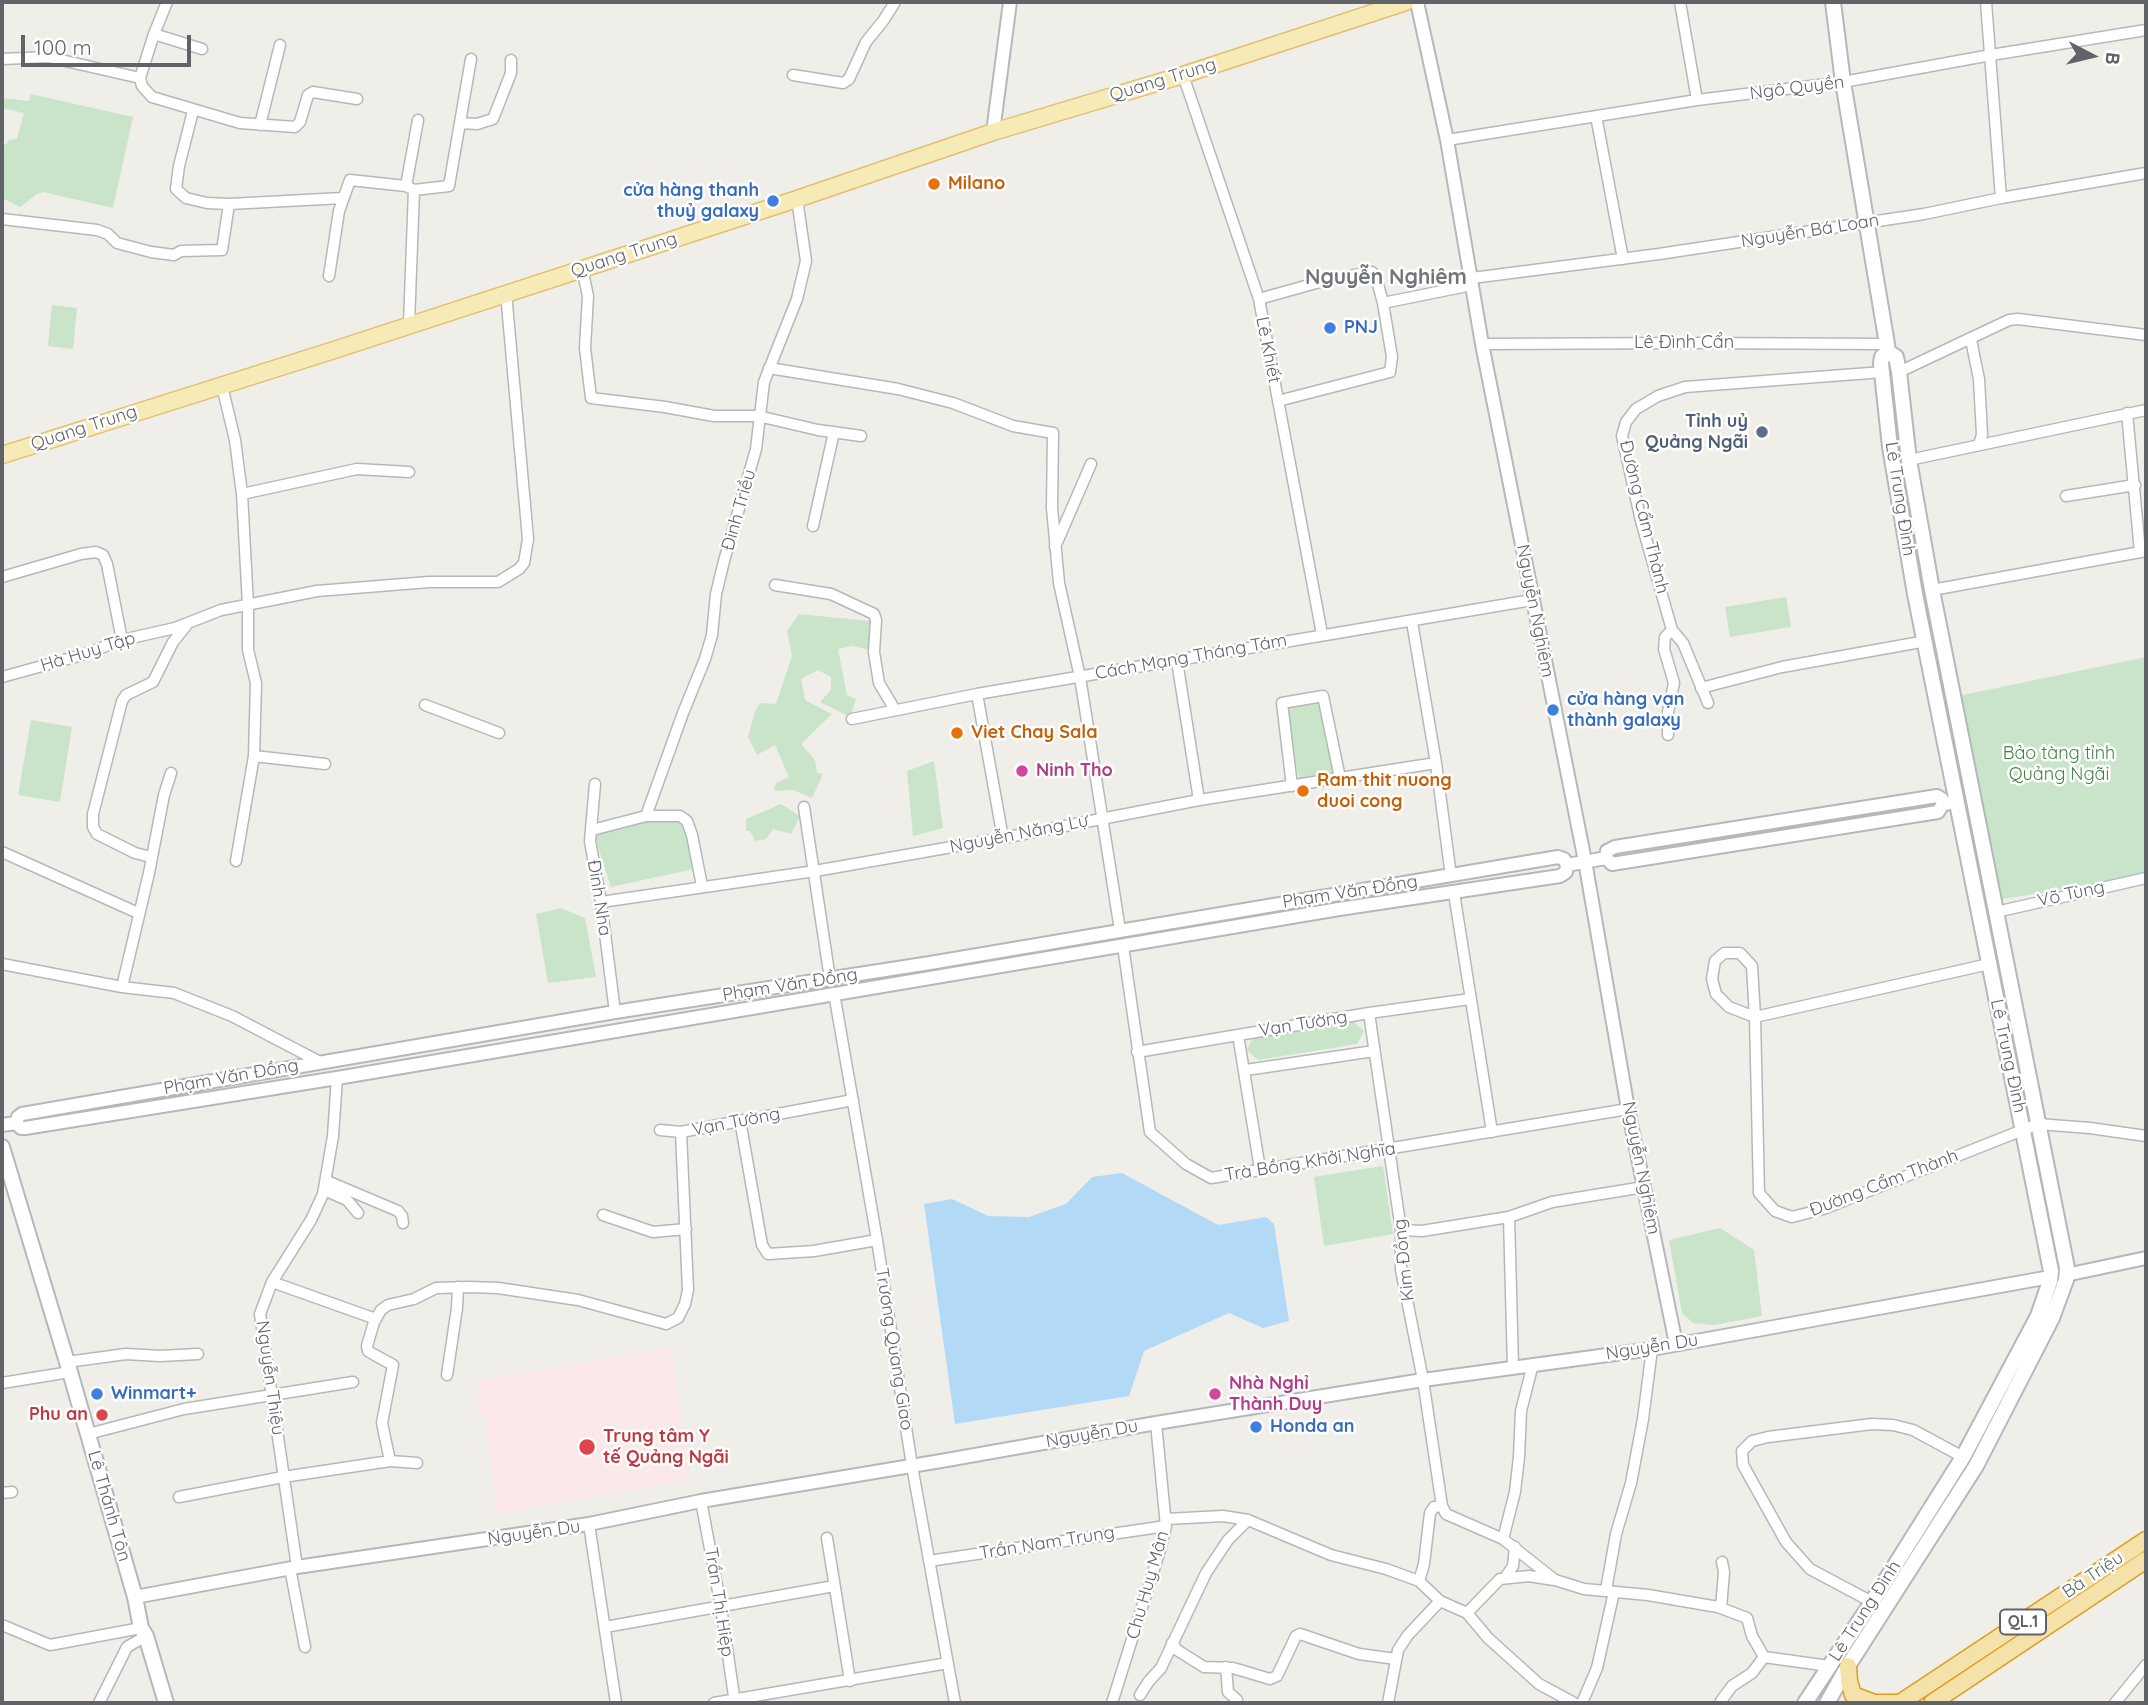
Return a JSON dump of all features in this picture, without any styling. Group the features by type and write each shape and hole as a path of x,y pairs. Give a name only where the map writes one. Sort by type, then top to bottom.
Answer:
{"highway":[{"name":"Bà Triệu","path":"1901,1703 2146,1540"},
{"name":"Bà Triệu","path":"1932,1703 2146,1560"},
{"path":"1848,1666 1853,1695 1874,1703 1901,1703"}],"main road":[{"name":"Quang Trung","path":"2,455 797,199 993,132 1183,75 1406,2"},
{"name":"Lê Trung Đình","path":"1827,1703 1976,1466 2052,1318 2067,1268 1996,912 1957,802 1931,590 1909,460 1899,372 1896,357 1887,348 1843,82 1833,2"},
{"name":"Lê Trung Đình","path":"1805,1703 1963,1457 2038,1316 2050,1277 1915,594 1890,447 1882,357 1887,348"},
{"path":"1890,447 1907,444"},
{"path":"1915,594 1931,590"},
{"path":"2001,1027 2017,1024"},
{"name":"Lê Thánh Tôn","path":"2,1147 166,1703"},
{"path":"2050,1277 2066,1275"},
{"path":"1963,1457 1976,1466"}],"street":[{"path":"167,2 140,78 142,86 152,97 240,124 295,127 300,122 308,95 313,92 358,99"},
{"path":"793,75 843,83 849,79 866,42 895,2"},
{"path":"993,132 1010,2"},
{"name":"Nguyễn Nghiêm","path":"1417,2 1447,140 1482,344 1586,860 1628,1109 1676,1343"},
{"path":"1680,2 1697,100"},
{"path":"1986,2 2001,198"},
{"name":"Ngô Quyền","path":"1447,140 1697,100 1843,82 2146,30"},
{"path":"154,34 202,49"},
{"path":"260,125 280,45"},
{"path":"2,58 48,57 140,78"},
{"path":"329,276 343,198 350,180 410,188 449,186 471,59"},
{"path":"460,122 477,124 493,119 511,73 511,60"},
{"name":"Lê Khiết","path":"1183,75 1259,299 1322,634"},
{"path":"193,111 176,189 186,198 207,204 343,198"},
{"path":"1596,116 1623,259"},
{"path":"409,324 410,188 418,120"},
{"name":"Nguyễn Bá Loan","path":"1383,303 1472,282 1924,214 2146,173"},
{"name":"Đinh Triều","path":"646,816 712,635 716,594 756,449 764,382 797,299 806,261 797,199"},
{"path":"2,219 97,229 108,234 117,243 151,253 174,255 195,249 222,250 229,204"},
{"path":"582,268 588,296 585,348 591,398 714,416 758,416 861,436"},
{"path":"1259,299 1316,283 1372,272 1383,303 1392,357 1390,372 1278,401"},
{"name":"Hà Huy Tập","path":"2,677 82,655 122,640 175,628 221,610 317,591 429,582 498,582 519,569 524,563 528,538 506,293"},
{"path":"1899,372 1971,340 2001,322 2018,319 2146,335"},
{"path":"1971,340 1979,379 1982,435 1979,444"},
{"name":"Lê Đình Cẩn","path":"1482,344 1690,342 1887,348"},
{"path":"769,368 898,389 953,403 1013,426 1051,432 1054,437 1052,508 1061,595 1080,677 1123,946"},
{"name":"Đường Cẩm Thành","path":"1708,703 1683,643 1672,630 1641,521 1622,436 1626,422 1636,409 1658,396 1685,387 1883,372"},
{"path":"222,386 235,440 242,494 248,650 256,682 254,755 236,860"},
{"path":"1909,460 2146,410"},
{"path":"1931,590 2143,551 2127,413"},
{"path":"813,526 834,432"},
{"path":"1055,549 1091,464"},
{"path":"242,494 357,469 409,472"},
{"path":"2066,496 2135,485"},
{"path":"2,577 81,554 96,552 103,555 122,640"},
{"path":"775,585 831,594 874,614 874,652 879,683 895,710"},
{"name":"Cách Mạng Tháng Tám","path":"852,719 977,694 1532,600"},
{"path":"1412,622 1492,1132"},
{"path":"151,857 135,853 97,834 93,827 93,814 122,701 126,695 153,682 173,642 189,623"},
{"path":"1668,735 1668,712 1674,683 1664,649 1665,638 1672,630"},
{"path":"1702,688 1782,667 1926,641"},
{"path":"1177,661 1199,800"},
{"path":"977,694 1003,838"},
{"path":"1292,786 1282,703 1323,696 1340,778"},
{"path":"425,705 499,733"},
{"path":"254,755 325,764"},
{"name":"Nguyễn Năng Lự","path":"601,902 815,871 1199,800 1436,764"},
{"path":"122,987 171,774"},
{"name":"Đinh Nha","path":"595,784 590,841 615,1012"},
{"name":"Phạm Văn Đồng","path":"1567,865 1606,858 1612,864 1626,862 1938,812 1957,802"},
{"path":"804,807 834,993"},
{"path":"592,830 646,816 680,816 687,821 702,886"},
{"path":"2,852 138,913"},
{"name":"Phạm Văn Đồng","path":"1558,857 1564,859 1567,865 1566,872 1560,876 1339,909 337,1079 25,1128 16,1123 22,1114 615,1012 830,979 1558,857"},
{"name":"Võ Tùng","path":"1996,912 2146,878"},
{"path":"1336,893 1339,909"},
{"name":"Trà Bồng Khởi Nghĩa","path":"1123,946 1150,1132 1186,1164 1211,1178 1628,1109"},
{"name":"Đường Cẩm Thành","path":"1755,1017 1729,1007 1716,994 1712,967 1714,961 1724,953 1740,953 1752,966 1755,1017 1759,1192 1775,1211 1792,1217 1823,1209 1903,1175 2038,1124 2146,1136"},
{"path":"2,964 122,987 157,990 232,1016 320,1062"},
{"path":"1755,1017 1989,964"},
{"name":"Trương Quang Giao","path":"834,993 877,1240 912,1466 956,1703"},
{"name":"Vạn Tường","path":"1137,1052 1470,999"},
{"path":"615,1012 621,1031"},
{"name":"Kim Đồng","path":"1370,1013 1401,1230 1401,1270 1423,1380 1442,1507"},
{"path":"1238,1035 1260,1169"},
{"path":"405,1048 408,1066"},
{"path":"1245,1070 1374,1051"},
{"name":"Nguyễn Thiệu","path":"305,1647 260,1314 272,1282 312,1220 325,1186 333,1136 337,1079"},
{"path":"194,1083 197,1101"},
{"name":"Vạn Tường","path":"660,1130 681,1132 853,1100"},
{"path":"740,1121 762,1245 768,1254 814,1251 877,1240"},
{"name":"Phạm Văn Đồng","path":"2,1125 16,1123"},
{"path":"390,1461 382,1423 393,1365 368,1351 368,1336 381,1310 388,1305 414,1299 436,1288 498,1288 578,1300 666,1324 678,1318 688,1290 681,1132"},
{"path":"325,1186 347,1200 358,1213"},
{"path":"325,1186 398,1211 403,1223"},
{"path":"1401,1230 1422,1231 1509,1217 1552,1202 1644,1187"},
{"path":"603,1215 653,1232 686,1229"},
{"path":"1509,1217 1513,1367"},
{"path":"2066,1275 2146,1258"},
{"name":"Nguyễn Du","path":"135,1597 294,1568 590,1524 701,1501 1156,1423 1423,1380 1652,1349 2050,1277"},
{"path":"272,1282 376,1319"},
{"path":"447,1375 458,1287"},
{"path":"1582,1703 1599,1661 1616,1534 1631,1483 1652,1349"},
{"path":"2,1383 126,1354 198,1354"},
{"path":"1503,1539 1515,1492 1521,1411 1533,1364"},
{"path":"88,1434 184,1409 353,1382"},
{"name":"Chu Huy Mân","path":"1112,1703 1160,1550 1166,1522 1156,1423"},
{"path":"1872,1602 1810,1569 1792,1550 1759,1497 1744,1465 1742,1451 1752,1441 1768,1437 1872,1424 1893,1424 1913,1430 1963,1457"},
{"path":"179,1497 283,1477 390,1461 417,1463"},
{"name":"Trần Thị Hiệp","path":"701,1501 721,1607 734,1702"},
{"path":"1555,1580 1503,1539 1446,1514 1442,1507 1434,1507 1430,1513 1424,1564 1419,1581 1440,1601 1467,1614 1488,1638 1539,1684 1574,1703"},
{"name":"Trần Nam Trung","path":"929,1561 1166,1522 1223,1516 1248,1520 1331,1555 1386,1569 1419,1581"},
{"path":"1140,1695 1161,1668 1206,1573 1228,1540 1248,1520"},
{"path":"590,1524 616,1703"},
{"path":"827,1538 850,1681"},
{"path":"1505,1578 1513,1566 1515,1548"},
{"path":"1721,1608 1724,1572 1722,1562"},
{"path":"1467,1614 1500,1578 1529,1576 1584,1589 1721,1608 1746,1618 1764,1657"},
{"path":"605,1627 834,1586"},
{"path":"1388,1703 1396,1659 1408,1635 1440,1601"},
{"path":"2,1625 50,1645 144,1632"},
{"path":"99,1703 127,1647 144,1632"},
{"path":"1172,1643 1204,1667 1226,1667 1273,1678 1277,1676 1296,1636 1300,1634 1359,1654 1396,1659"},
{"path":"1764,1657 1829,1666"},
{"path":"1721,1701 1732,1686 1752,1673 1764,1657"},
{"path":"714,1703 734,1702 948,1663"},
{"path":"2115,1703 2146,1665"},
{"path":"1226,1667 1228,1692 1237,1700"}],"shaded area":[{"name":"Trung tâm Y tế Quảng Ngãi","path":"672,1347 689,1480 497,1514 484,1414 477,1413 479,1380"}],"green space":[{"path":"31,94 133,117 113,208 43,192 20,207 2,198 2,143 6,145 9,140 17,139 24,113 2,108 2,98 29,101"},
{"path":"52,305 77,308 73,349 48,346"},
{"path":"1786,597 1791,627 1730,637 1725,607"},
{"path":"799,614 870,621 869,650 853,646 838,649 847,695 856,699 850,717 820,702 831,690 831,677 818,670 801,679 805,700 832,714 801,744 815,760 817,773 823,774 812,798 793,790 774,791 776,783 789,777 775,745 757,755 748,737 760,703 776,704 792,656 787,631"},
{"name":"Bảo tàng tỉnh Quảng Ngãi","path":"2146,657 2146,876 1997,900 1958,696"},
{"path":"1329,697 1341,771 1299,779 1284,704"},
{"path":"31,720 72,727 60,802 18,795"},
{"path":"934,761 943,828 913,836 907,771"},
{"path":"781,804 800,816 791,834 773,829 766,839 755,841 750,831 746,831 746,819"},
{"path":"683,813 694,869 611,887 592,828"},
{"path":"561,908 585,918 596,977 548,983 536,914"},
{"path":"1354,1022 1364,1031 1357,1044 1258,1060 1247,1050 1253,1037"},
{"path":"1383,1166 1393,1234 1324,1246 1314,1177"},
{"path":"1720,1228 1754,1250 1762,1316 1714,1325 1693,1323 1682,1313 1669,1240"}],"water":[{"path":"1122,1173 1218,1225 1266,1217 1274,1224 1289,1321 1263,1328 1229,1313 1144,1351 1129,1396 955,1424 924,1204 952,1199 988,1216 1029,1217 1066,1204 1092,1177"}],"place":[{"name":"Milano","path":"934,184"},
{"name":"cửa hàng thanh thuỷ galaxy","path":"773,201"},
{"name":"PNJ","path":"1330,328"},
{"name":"Tỉnh uỷ Quảng Ngãi","path":"1762,432"},
{"name":"cửa hàng vạn thành galaxy","path":"1553,710"},
{"name":"Viet Chay Sala","path":"957,733"},
{"name":"Ninh Tho","path":"1022,771"},
{"name":"Ram thit nuong duoi cong","path":"1303,791"},
{"name":"Winmart+","path":"97,1394"},
{"name":"Nhà Nghỉ Thành Duy","path":"1215,1394"},
{"name":"Phu an","path":"102,1415"},
{"name":"Honda an","path":"1256,1427"},
{"name":"Trung tâm Y tế Quảng Ngãi","path":"587,1447"}],"district":[{"name":"Nguyễn Nghiêm","path":"1386,278"}]}
